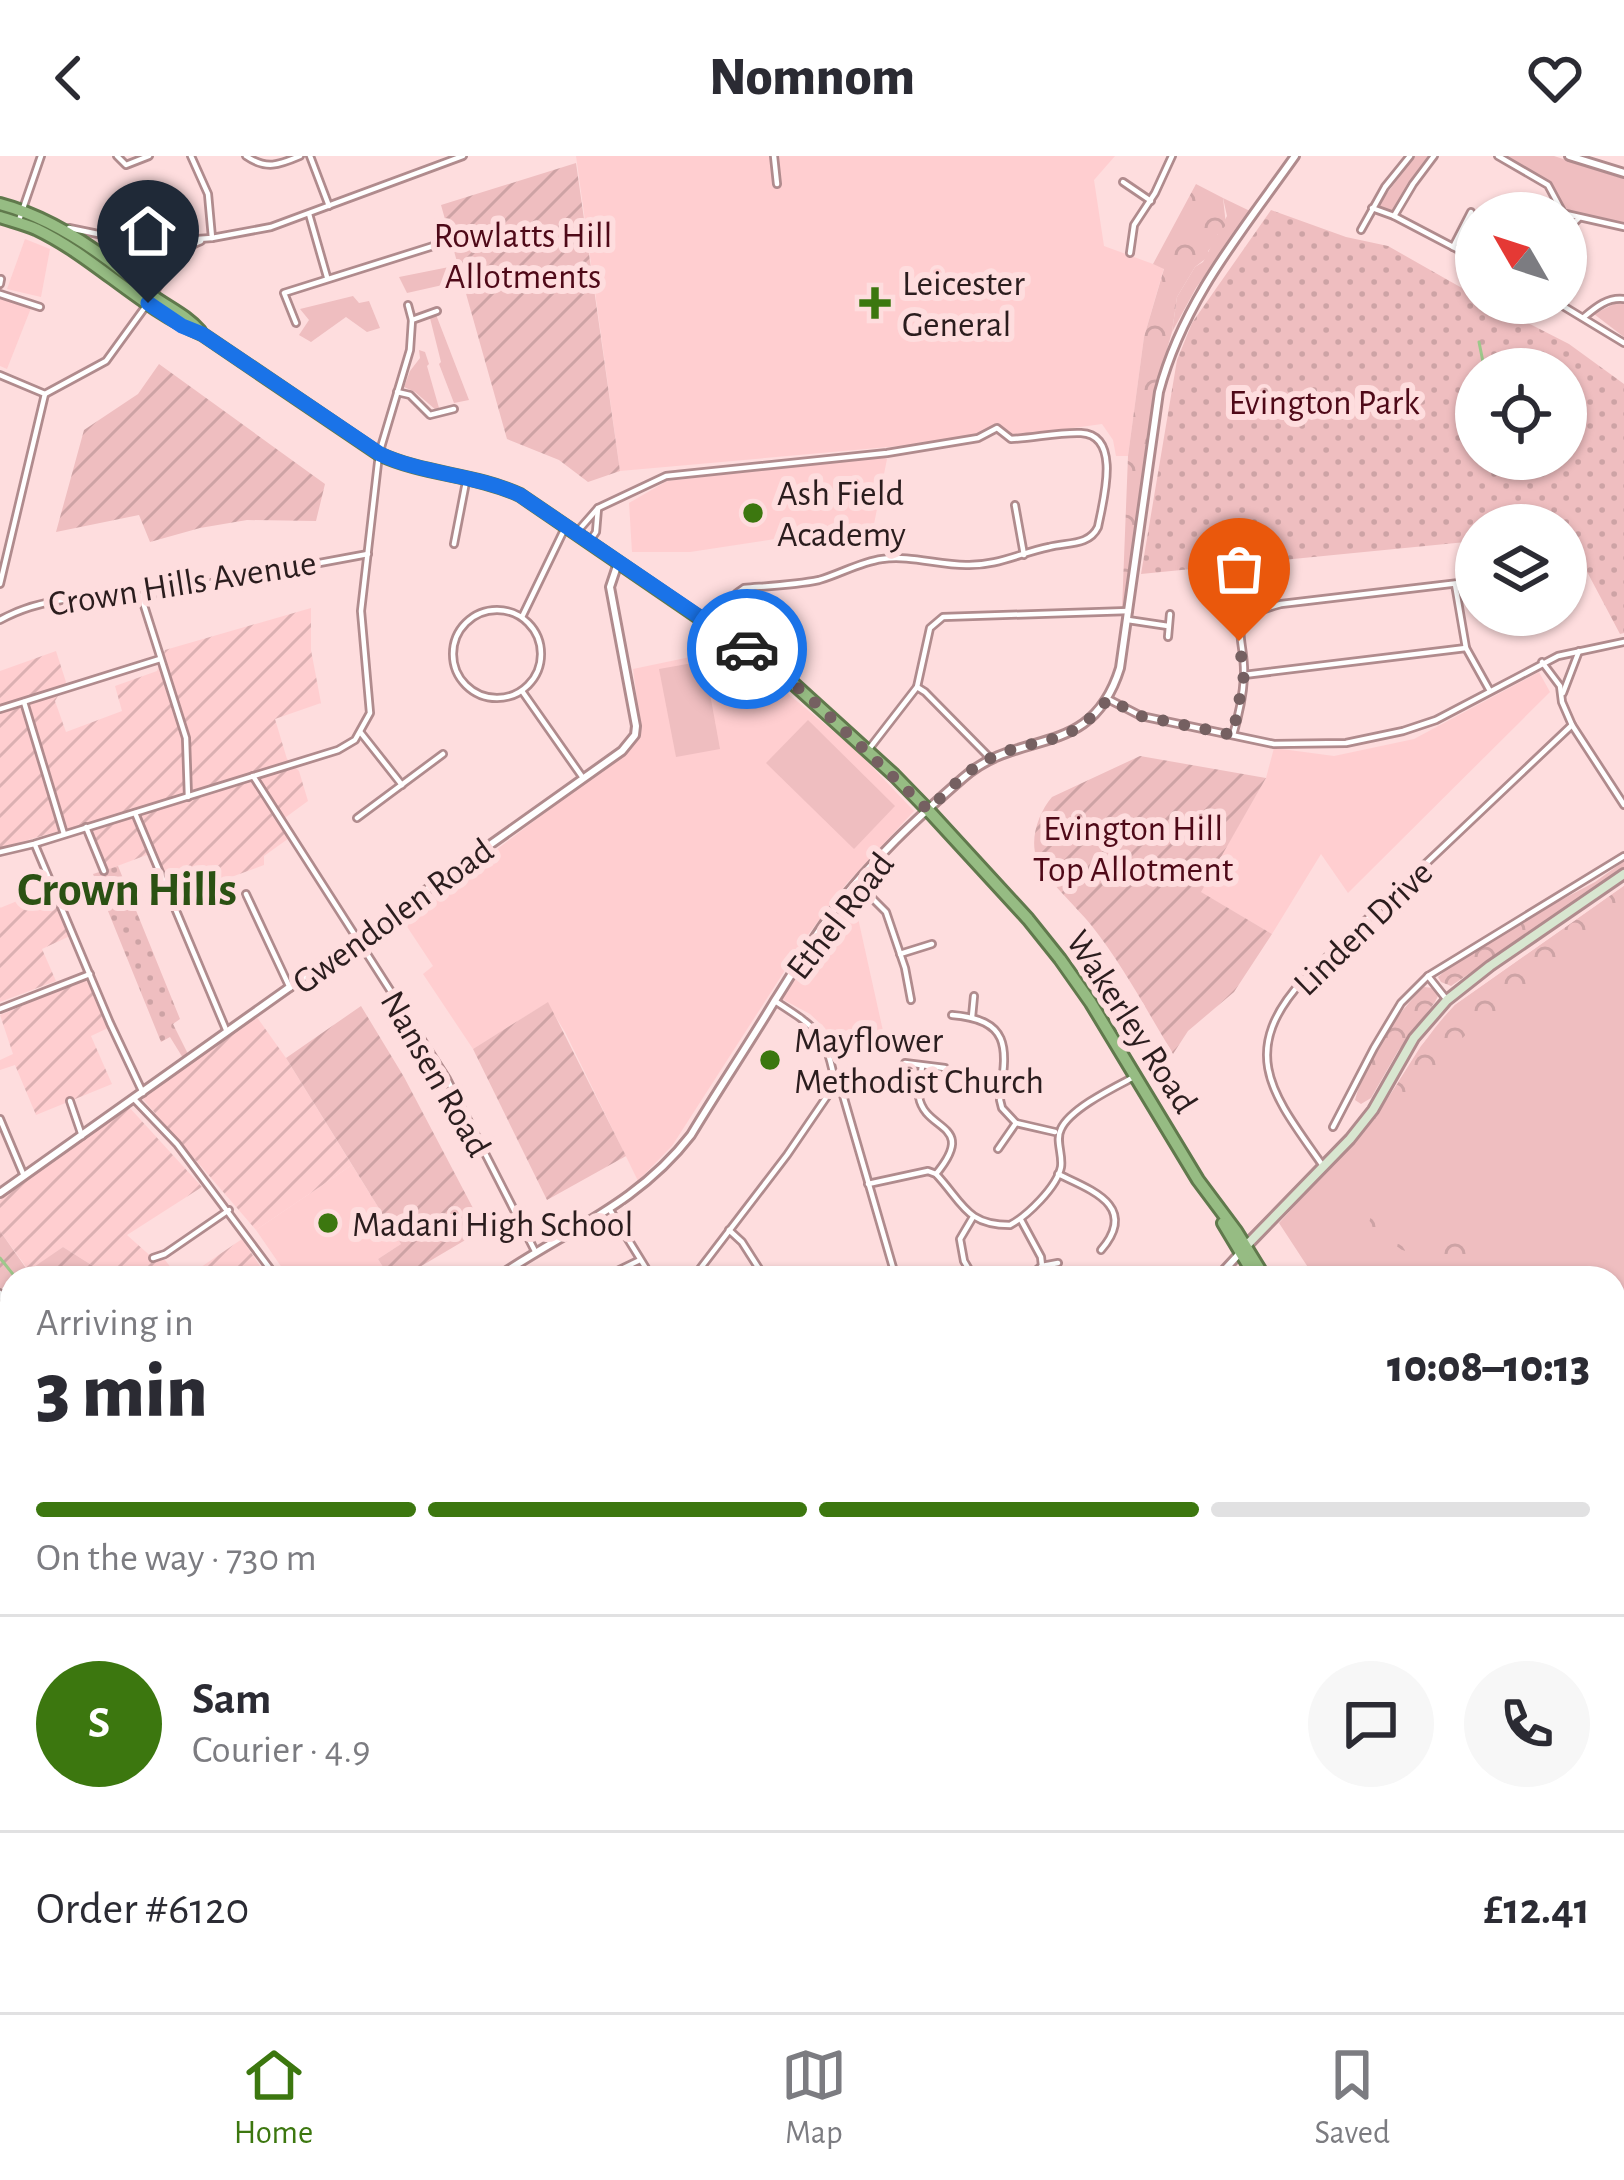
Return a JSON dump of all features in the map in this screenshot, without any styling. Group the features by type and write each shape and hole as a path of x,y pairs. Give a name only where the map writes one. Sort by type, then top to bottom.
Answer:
{"highway":[{"path":"0,204 36,230 92,256"},
{"path":"0,217 20,216 52,225 92,256"},
{"name":"Wakerley Road","path":"92,256 150,299 189,318 202,334 380,454 520,495 786,677 928,810 1060,959 1254,1266"}],"main road":[{"path":"1243,1249 1350,1139 1414,1038 1447,1000 1624,874"}],"street":[{"path":"20,216 41,156"},
{"path":"117,156 129,165 149,156"},
{"path":"191,156 208,194 212,238"},
{"path":"246,156 262,166 300,156"},
{"path":"310,156 329,206"},
{"path":"52,225 168,242 212,238 271,227 463,156"},
{"path":"774,156 777,184"},
{"path":"1130,253 1132,232 1172,156"},
{"path":"1295,156 1199,294 1171,351 1159,392 1120,668 1108,699 1141,716 1274,744 1373,740 1436,720 1542,662 1624,642"},
{"path":"1361,230 1410,156"},
{"path":"1394,216 1434,156"},
{"path":"1498,156 1548,185 1552,192"},
{"path":"1569,156 1624,173"},
{"path":"1123,182 1151,201"},
{"path":"1372,208 1453,247 1455,243"},
{"path":"309,214 328,280"},
{"path":"1587,220 1624,227"},
{"path":"92,256 103,235"},
{"path":"0,584 45,394 106,362 182,252 212,238"},
{"path":"168,242 182,252"},
{"path":"296,323 284,293 446,242"},
{"path":"0,294 40,308"},
{"path":"1587,315 1600,304 1624,299"},
{"path":"0,852 338,750 361,733 370,703 361,611 380,454 410,350 408,305"},
{"path":"412,320 437,311"},
{"path":"1587,319 1624,343"},
{"path":"0,375 45,394"},
{"path":"396,392 410,395 430,415 454,409"},
{"path":"522,617 572,529 598,508 666,476 886,453 978,438 997,428 1011,439 1086,433 1105,448 1103,500 1094,536 1085,541 1054,545 1004,562 962,566 901,557 878,559 815,581 744,588 712,627"},
{"path":"454,544 467,477"},
{"path":"1015,505 1024,556"},
{"path":"589,542 596,532 598,508"},
{"name":"Crown Hills Avenue","path":"0,620 40,603 141,596 368,554"},
{"name":"Gwendolen Road","path":"0,1193 622,752 635,735 635,716 610,587 618,562"},
{"path":"1233,735 1244,675 1240,630 1259,610 1455,583"},
{"path":"141,596 186,738 188,797"},
{"path":"498,610 522,617 537,633 542,650 536,677 507,698 484,697 468,688 453,663 459,631 482,612 498,610"},
{"path":"1168,637 1170,614"},
{"path":"868,751 917,687 931,628 943,617 1128,615 1168,626"},
{"path":"1464,636 1490,691"},
{"path":"1244,675 1466,648"},
{"path":"1579,651 1562,702 1624,805"},
{"path":"0,709 160,659"},
{"path":"1542,662 1563,694"},
{"path":"917,687 990,758"},
{"path":"522,691 584,778"},
{"name":"Ethel Road","path":"515,1266 610,1210 670,1163 812,940 856,882 928,810 990,758 1065,736 1108,699"},
{"path":"24,701 64,834"},
{"name":"Linden Drive","path":"1322,1166 1271,1085 1268,1043 1276,1016 1304,980 1572,725"},
{"path":"361,733 402,785"},
{"path":"357,818 443,754"},
{"name":"Nansen Road","path":"253,776 447,1079 536,1253"},
{"path":"135,812 227,1032"},
{"path":"86,827 104,871"},
{"path":"34,844 143,1093"},
{"path":"1333,1127 1401,1003 1428,976 1624,856"},
{"path":"856,882 886,912 911,1000"},
{"path":"246,893 290,988"},
{"path":"900,954 932,944"},
{"path":"0,1009 89,974"},
{"path":"1428,976 1447,1000"},
{"path":"972,1017 974,996"},
{"path":"775,1001 811,1023 825,1041 892,1266"},
{"path":"952,1015 985,1020 1000,1036 1004,1046 1000,1100 1016,1124 1058,1133"},
{"path":"905,1063 945,1068"},
{"path":"922,1066 919,1100 949,1132 952,1144 948,1160 936,1174"},
{"path":"1003,1069 1016,1071"},
{"path":"868,1184 918,1172 936,1174 973,1217 1010,1225 1021,1220 1058,1174 1058,1133 1066,1120 1134,1077"},
{"path":"703,1266 836,1087"},
{"path":"134,1099 177,1144 269,1266"},
{"path":"70,1101 82,1136"},
{"path":"0,1119 24,1176"},
{"path":"998,1149 1016,1124"},
{"path":"1058,1174 1106,1198 1114,1215 1112,1237 1101,1250"},
{"path":"153,1258 229,1210"},
{"path":"610,1210 644,1266"},
{"path":"967,1266 960,1239 973,1217"},
{"path":"1021,1220 1042,1266 1058,1263"},
{"path":"729,1230 757,1266"},
{"path":"1228,1266 1243,1249"},
{"path":"626,1266 640,1259"}],"shaded area":[{"name":"Leicester General","path":"576,156 1115,156 1094,180 1104,246 1164,268 1144,337 1128,456 1116,456 1113,440 1102,424 1002,438 993,431 911,445 620,471"},
{"path":"25,239 50,249 41,297 7,289"},
{"path":"0,298 31,308 7,369 0,366"},
{"name":"Ash Field Academy","path":"887,459 874,524 690,552 632,552 629,503 667,481"},
{"path":"311,608 311,650 321,703 275,719 287,759 299,771 308,801 282,820 292,836 264,856 264,865 171,899 152,853 104,871 90,828 66,829 0,848 0,671 56,651 66,682 55,701 66,732 122,711 115,686 157,671 165,650"},
{"path":"733,648 857,751 914,811 847,883 807,936 672,1146 638,1181 547,1003 473,1049 423,974 433,966 400,916 633,746 640,723 633,669"},
{"path":"1539,672 1550,692 1348,893 1321,854 1272,934 1200,892 1266,778 1274,748 1334,756 1414,739"},
{"path":"49,888 70,936 42,949 56,981 0,1002 0,908"},
{"path":"854,900 885,1040 836,1055 825,1028 782,999 815,943 845,903"},
{"path":"88,978 108,1028 91,1036 112,1084 36,1115 15,1065 0,1070 0,1060 13,1054 0,1015"},
{"path":"254,1013 352,1165 256,1230 142,1098"},
{"path":"129,1107 202,1187 127,1235 155,1260 165,1260 170,1266 93,1266 63,1247 36,1266 25,1266 0,1231 0,1200"},
{"name":"Madani High School","path":"352,1165 401,1244 378,1259 382,1266 281,1266 256,1230"},
{"path":"242,1239 260,1266 203,1266"}],"green space":[{"path":"1415,156 1430,156 1390,213 1376,208"},
{"path":"1503,156 1554,156 1624,179 1624,224 1587,216 1587,192 1555,192 1551,183"},
{"name":"Rowlatts Hill Allotments","path":"576,163 620,471 588,482 559,460 507,439 441,205"},
{"path":"1196,184 1223,198 1226,225 1177,297 1154,395 1129,611 1122,610 1128,456 1144,337 1164,269 1153,264"},
{"path":"1223,198 1250,211 1196,288 1172,332 1177,297 1203,262 1227,216"},
{"name":"Evington Park","path":"1271,210 1346,237 1388,246 1455,284 1455,324 1530,324 1569,344 1574,348 1455,348 1455,480 1587,480 1587,357 1624,384 1624,633 1620,634 1587,572 1587,504 1455,504 1455,543 1141,574 1177,360 1192,323"},
{"path":"454,266 460,283 450,287 407,293 399,277"},
{"path":"353,296 359,303 369,301 380,328 367,332 346,317 311,342 299,335 309,320 300,309"},
{"path":"1624,303 1624,337 1594,314"},
{"path":"435,312 469,400 454,403 439,364 429,314"},
{"path":"419,350 425,352 429,364 436,410 404,387 420,358"},
{"path":"159,364 325,484 316,521 247,520 150,542 139,515 56,532 84,430 138,394"},
{"path":"704,661 720,749 676,757 659,669"},
{"path":"808,720 895,806 854,849 766,763"},
{"name":"Evington Hill Top Allotment","path":"1140,756 1266,778 1201,892 1272,934 1234,992 1188,1031 1173,1054 1114,956 1047,876 1034,843 1043,810 1052,797"},
{"path":"1624,861 1624,867 1451,986 1441,982 1438,977 1446,970"},
{"path":"118,866 180,1019 173,1024 188,1054 183,1058 170,1037 161,1042 93,874"},
{"path":"1624,886 1624,1266 1307,1266 1279,1223 1376,1117 1421,1046 1455,1005"},
{"path":"1624,886 1624,918 1469,1031 1395,1123 1381,1130 1322,1196 1318,1182 1369,1125 1455,1005"},
{"path":"1424,987 1433,988 1438,996 1435,1002 1398,1051 1371,1098 1361,1104 1355,1100 1374,1054"},
{"path":"548,1002 626,1156 547,1200 473,1049"},
{"path":"361,1006 484,1229 421,1266 382,1266 378,1259 401,1244 286,1058"},
{"path":"1380,1203 1386,1207 1378,1221 1399,1235 1478,1244 1491,1249 1494,1257 1465,1266 1438,1266 1397,1248 1398,1242 1386,1235 1374,1239 1367,1232"},
{"path":"0,1231 24,1266 0,1266"},
{"path":"63,1247 93,1266 35,1266"}],"waterway":[{"path":"1479,342 1480,348"},
{"path":"0,1258 6,1266"}],"way so far":[{"path":"747,649 806,694 928,810 981,763 1065,736 1108,699 1141,716 1233,735 1244,675 1239,641"}],"place":[{"name":"Leicester General","path":"875,303"},
{"name":"Ash Field Academy","path":"753,513"},
{"name":"Mayflower Methodist Church","path":"770,1060"},
{"name":"Madani High School","path":"328,1223"}],"district":[{"name":"Crown Hills","path":"127,888"}],"route":[{"path":"148,303 380,454 407,465 483,480 520,495 747,649"}]}
